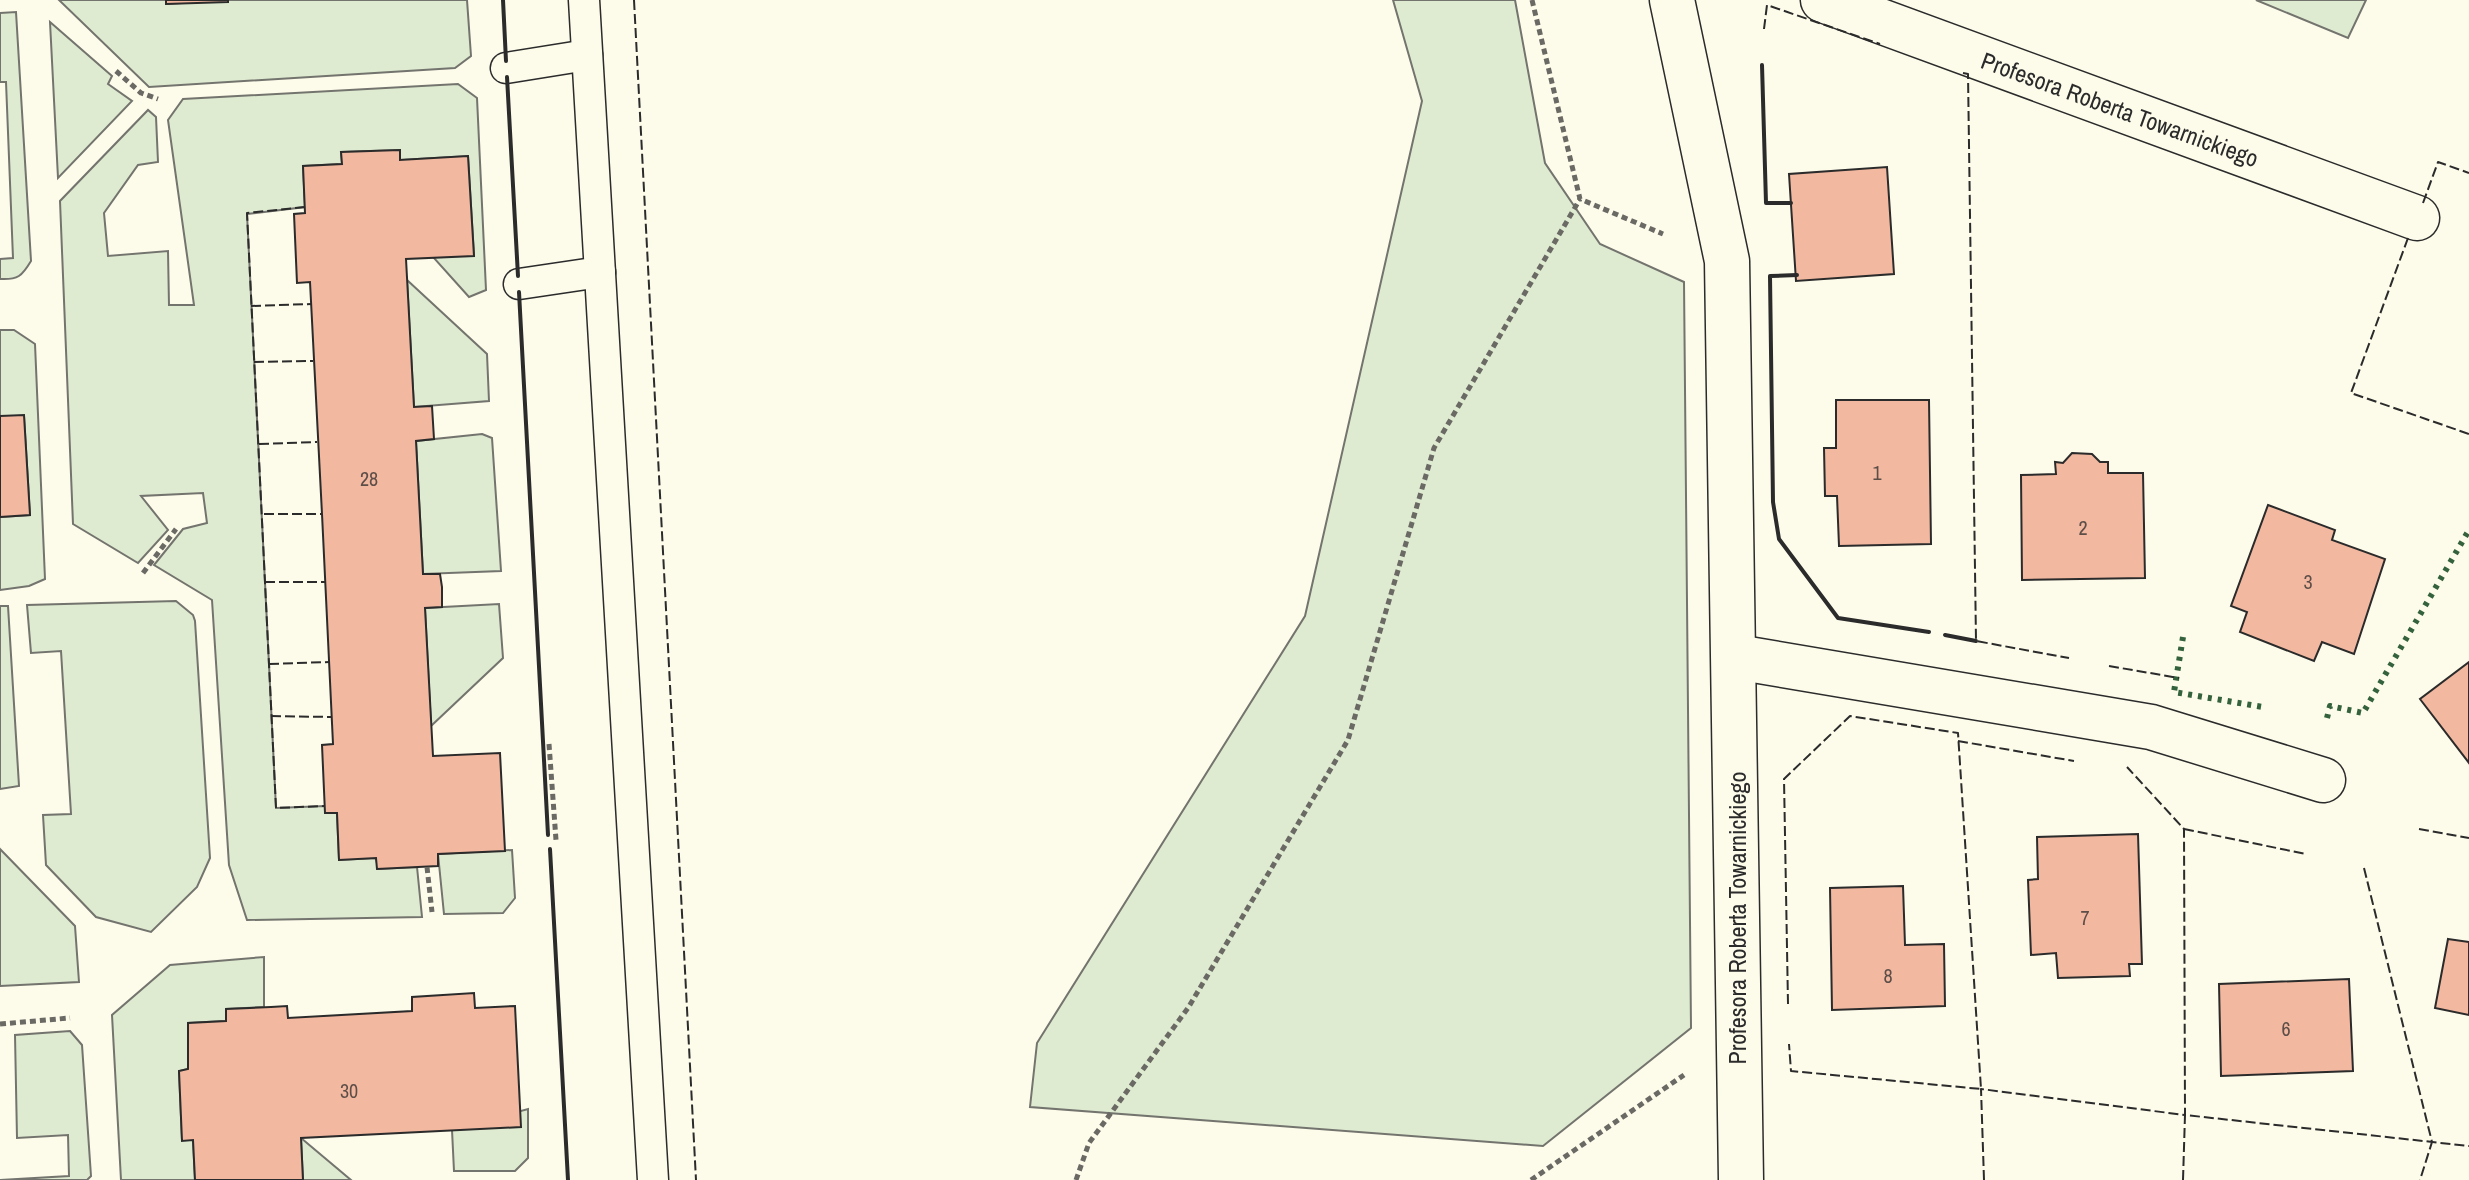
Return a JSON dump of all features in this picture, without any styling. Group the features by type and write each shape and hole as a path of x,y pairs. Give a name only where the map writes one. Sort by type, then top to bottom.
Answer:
{"street":[{"name":"Profesora Roberta Towarnickiego","path":"1672,0 1727,261 1736,657 1737,1038 1741,1180"},
{"name":"Profesora Roberta Towarnickiego","path":"1823,0 2417,218"},
{"path":"1736,657 2151,727 2323,780"}],"lane":[{"path":"584,0 653,1180"},
{"path":"506,68 587,55"},
{"path":"519,284 600,272"}],"path":[{"path":"1076,1180 1089,1143 1188,1008 1348,740 1434,448 1580,199 1532,0"},
{"path":"116,71 141,93 158,99"},
{"path":"1580,199 1727,261"},
{"path":"143,573 176,529"},
{"path":"549,744 556,840"},
{"path":"427,867 432,912"},
{"path":"0,1024 70,1018"},
{"path":"1531,1180 1737,1038"}],"green space":[{"path":"59,0 166,0 167,4 228,0 467,0 471,56 455,68 149,87"},
{"path":"1393,0 1515,0 1545,163 1600,244 1684,282 1691,1028 1543,1146 1030,1107 1037,1043 1305,616 1422,101"},
{"path":"2256,0 2366,0 2348,38"},
{"path":"16,12 31,261 19,276 0,279 0,259 13,258 6,82 0,82 0,13"},
{"path":"50,22 112,76 108,84 132,101 58,178"},
{"path":"458,84 477,98 486,290 469,297 433,257 474,255 468,156 400,160 400,150 341,152 342,164 303,166 305,207 247,214 276,808 325,806 326,813 337,813 339,860 376,858 378,869 417,867 422,917 247,920 229,865 212,600 154,565 183,529 207,523 203,493 141,496 168,530 138,563 73,524 60,201 148,110 156,117 158,162 138,165 104,213 108,256 168,251 169,305 194,305 168,120 183,99"},
{"path":"407,280 487,354 489,401 414,407"},
{"path":"0,330 14,330 35,344 45,579 29,586 0,590 0,517 30,515 24,416 0,416"},
{"path":"482,434 492,438 501,571 423,574 416,441"},
{"path":"176,601 193,615 195,621 210,858 197,887 151,932 96,917 46,865 43,815 71,814 61,651 31,653 27,605"},
{"path":"499,604 503,658 431,726 425,608"},
{"path":"0,606 8,606 19,786 0,789"},
{"path":"0,849 75,926 79,982 0,986"},
{"path":"512,850 515,898 503,913 444,914 438,854"},
{"path":"264,957 264,1007 226,1009 226,1021 188,1023 188,1069 179,1071 182,1140 193,1140 195,1180 121,1180 112,1015 170,965"},
{"path":"70,1031 82,1045 91,1176 87,1180 0,1180 69,1176 68,1135 17,1138 15,1035"},
{"path":"528,1109 528,1158 515,1171 454,1171 452,1130"},
{"path":"301,1138 351,1180 303,1180"}],"building":[{"path":"166,0 228,0 228,2 166,4"},
{"path":"400,150 400,160 468,156 474,256 406,259 414,407 432,406 434,439 416,441 423,574 440,574 442,587 442,607 425,608 433,756 500,753 505,851 438,854 438,866 377,869 376,858 339,860 337,813 325,813 322,745 333,744 310,282 297,283 294,214 305,213 303,166 342,164 341,152"},
{"path":"1887,167 1894,274 1796,281 1789,174"},
{"path":"1836,400 1929,400 1931,544 1839,546 1837,496 1825,496 1824,448 1836,448"},
{"path":"24,415 30,515 0,517 0,416"},
{"path":"2072,453 2092,454 2100,462 2108,462 2108,473 2143,473 2145,578 2022,580 2021,475 2056,474 2055,462 2063,463"},
{"path":"2268,505 2335,530 2332,540 2385,559 2354,654 2322,642 2314,661 2240,632 2247,612 2231,606"},
{"path":"2469,662 2469,763 2420,699"},
{"path":"2138,834 2142,964 2129,964 2130,976 2058,978 2056,953 2031,955 2028,880 2038,879 2037,837"},
{"path":"1903,886 1905,945 1944,944 1945,1006 1832,1010 1830,888"},
{"path":"2448,939 2469,942 2469,1015 2435,1008"},
{"path":"2349,979 2353,1071 2221,1076 2219,984"},
{"path":"474,993 475,1008 515,1006 521,1127 301,1138 303,1180 195,1180 193,1140 182,1141 179,1071 188,1069 188,1023 226,1021 226,1009 287,1006 288,1018 412,1011 412,997"}],"hedge":[{"path":"2327,718 2330,706 2363,713 2469,530"},
{"path":"2183,637 2174,692 2263,707"}],"fence":[{"path":"634,0 696,1180"},
{"path":"1764,29 1767,5 1880,44"},
{"path":"1963,73 1968,74 1976,641 2069,658"},
{"path":"2423,203 2438,162 2469,173"},
{"path":"305,207 247,213 276,808 325,806"},
{"path":"2408,238 2351,393 2469,434"},
{"path":"251,306 311,304"},
{"path":"254,362 313,361"},
{"path":"259,444 317,442"},
{"path":"264,514 322,514"},
{"path":"265,582 325,582"},
{"path":"269,664 329,662"},
{"path":"2109,666 2179,678"},
{"path":"271,716 331,717"},
{"path":"1788,1004 1784,779 1850,716 1958,733 1981,1089 1791,1071 1789,1044"},
{"path":"1958,741 2074,761"},
{"path":"1984,1180 1981,1089 2185,1115 2184,829 2127,767"},
{"path":"2184,829 2306,854"},
{"path":"2419,829 2469,838"},
{"path":"2364,868 2432,1142 2420,1180"},
{"path":"2183,1180 2185,1115 2469,1146"}],"wall":[{"path":"503,0 506,61"},
{"path":"1762,65 1766,203 1791,203"},
{"path":"507,77 518,276"},
{"path":"1797,275 1770,276 1773,502 1779,539 1838,618 1929,632"},
{"path":"519,292 548,835"},
{"path":"1945,635 1976,641"},
{"path":"550,849 568,1180"}]}
